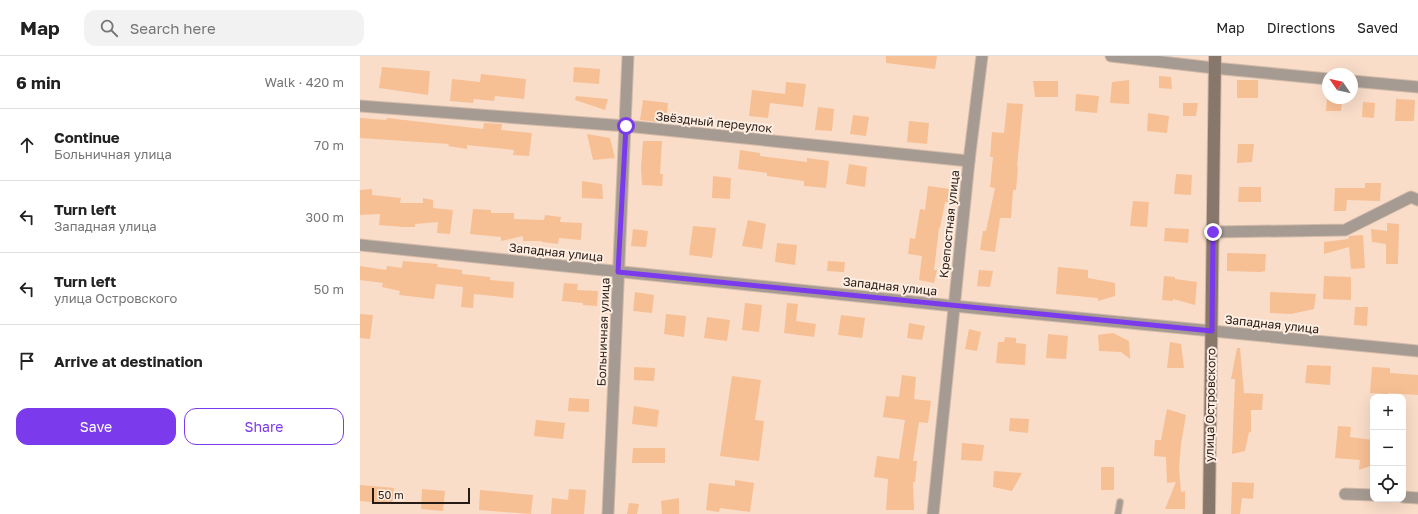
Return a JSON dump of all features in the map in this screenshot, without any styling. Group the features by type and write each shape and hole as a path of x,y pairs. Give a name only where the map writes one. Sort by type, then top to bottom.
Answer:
{"street":[{"name":"Больничная улица","path":"608,514 628,56"},
{"name":"Крепостная улица","path":"933,514 968,161 982,56"},
{"path":"1111,56 1322,78"},
{"name":"улица Островского","path":"1209,514 1215,56"},
{"path":"1358,82 1418,87"},
{"name":"Звёздный переулок","path":"360,106 626,126 968,161"},
{"path":"1213,232 1345,230 1411,197 1418,200"},
{"name":"Западная улица","path":"360,246 1418,351"},
{"path":"1345,494 1370,496"},
{"path":"1406,498 1418,498"}],"lane":[{"path":"1118,514 1120,502"}],"building":[{"path":"886,56 937,56 935,69 886,63"},
{"path":"382,67 430,71 428,95 379,88"},
{"path":"574,67 600,69 599,84 573,82"},
{"path":"481,74 526,79 524,99 495,96 494,101 474,99 473,103 450,101 452,79 480,82"},
{"path":"1159,76 1171,77 1172,89 1159,88"},
{"path":"1129,80 1129,104 1110,103 1112,82"},
{"path":"1237,80 1258,80 1258,98 1237,98"},
{"path":"1033,81 1058,81 1058,97 1035,97"},
{"path":"786,82 806,84 803,107 770,103 768,118 749,116 752,90 785,94"},
{"path":"1076,94 1099,96 1097,113 1075,111"},
{"path":"576,96 608,99 605,110 575,100"},
{"path":"1396,99 1415,100 1414,121 1395,121"},
{"path":"643,100 668,103 666,123 640,120"},
{"path":"1363,102 1375,103 1374,118 1362,117"},
{"path":"1007,103 1023,104 1018,167 1016,190 1013,190 1011,218 1000,218 995,252 980,250 983,231 986,231 995,188 990,187 993,157 990,157 992,132 1004,133"},
{"path":"1183,103 1198,103 1196,116 1183,116"},
{"path":"1327,104 1342,104 1341,111 1326,111"},
{"path":"818,107 834,109 832,131 815,130"},
{"path":"1148,113 1169,116 1167,133 1147,131"},
{"path":"853,115 869,117 866,136 850,134"},
{"path":"360,118 386,120 387,118 483,129 484,123 502,124 501,130 532,133 529,156 513,155 514,150 467,145 467,149 448,146 449,144 360,138"},
{"path":"909,121 929,123 927,144 907,142"},
{"path":"587,134 610,138 615,158 593,160"},
{"path":"643,141 662,141 660,174 663,174 662,186 642,185 641,168"},
{"path":"1238,144 1254,144 1252,162 1237,163"},
{"path":"740,150 760,153 760,156 807,162 807,158 829,161 826,188 804,186 804,181 767,176 767,173 738,169"},
{"path":"849,164 867,167 865,187 846,184"},
{"path":"1176,174 1192,175 1191,195 1174,194"},
{"path":"713,176 731,178 730,199 712,198"},
{"path":"582,181 602,184 603,199 582,198"},
{"path":"1365,183 1381,183 1380,201 1347,200 1346,211 1334,211 1335,188 1365,188"},
{"path":"928,186 950,189 949,203 945,202 939,228 934,270 937,270 934,283 919,280 922,256 908,254 910,238 915,239 920,209 925,210"},
{"path":"1239,187 1261,187 1261,202 1238,202"},
{"path":"372,189 372,195 401,198 400,203 423,203 423,198 433,200 433,208 453,210 450,234 437,233 438,222 415,224 415,227 379,225 380,214 360,215 360,190"},
{"path":"1133,201 1149,202 1147,227 1130,226"},
{"path":"473,209 491,210 491,213 514,213 514,219 544,220 545,215 561,217 560,222 582,223 581,240 559,238 558,244 542,241 523,241 523,236 501,241 501,237 470,234"},
{"path":"748,220 766,224 762,249 742,246"},
{"path":"1387,223 1399,224 1398,264 1386,264 1386,244 1372,242 1371,229 1387,231"},
{"path":"693,226 716,228 712,258 689,255"},
{"path":"1165,228 1189,229 1188,243 1164,241"},
{"path":"633,229 648,231 646,247 631,246"},
{"path":"1363,235 1365,268 1351,269 1349,247 1324,254 1324,242 1348,239 1349,236"},
{"path":"777,243 797,245 795,265 775,262"},
{"path":"1227,253 1266,254 1265,271 1227,271"},
{"path":"403,261 438,264 437,267 462,270 462,274 490,277 490,280 514,282 513,298 474,294 473,308 461,307 463,287 436,284 434,299 399,295 400,291 382,287 383,283 360,280 360,266 386,270 387,266 402,268"},
{"path":"828,261 845,262 844,272 827,271"},
{"path":"1058,267 1088,270 1088,278 1115,283 1115,296 1098,301 1098,298 1056,294"},
{"path":"979,270 993,271 990,287 977,286"},
{"path":"1164,276 1197,282 1195,305 1173,299 1173,301 1162,300"},
{"path":"1324,276 1351,277 1351,300 1323,299"},
{"path":"564,283 578,284 577,290 598,291 597,306 562,301"},
{"path":"635,292 654,295 652,313 633,311"},
{"path":"1270,292 1316,294 1314,309 1291,314 1270,313"},
{"path":"745,303 762,305 759,332 742,330"},
{"path":"787,303 798,304 796,321 816,324 814,337 784,333"},
{"path":"1355,307 1368,307 1367,326 1354,325"},
{"path":"360,314 373,315 370,339 360,338"},
{"path":"666,314 686,316 684,337 664,334"},
{"path":"841,315 865,318 862,338 838,335"},
{"path":"707,317 730,320 727,341 704,338"},
{"path":"909,323 925,326 922,340 907,338"},
{"path":"969,329 981,332 977,351 965,349"},
{"path":"1113,333 1129,341 1130,359 1121,352 1099,351 1098,335"},
{"path":"1048,334 1068,336 1066,359 1046,358"},
{"path":"1005,337 1016,338 1016,343 1026,344 1025,365 996,363 998,342 1004,342"},
{"path":"1170,342 1181,344 1184,368 1167,368"},
{"path":"1237,348 1240,348 1244,393 1263,394 1262,410 1251,410 1251,432 1249,432 1245,451 1232,454 1235,379 1231,379"},
{"path":"1307,365 1331,366 1330,385 1305,383"},
{"path":"634,367 655,368 654,381 634,380"},
{"path":"1372,367 1390,368 1390,373 1418,375 1418,395 1370,393"},
{"path":"902,375 916,377 914,399 931,401 928,423 919,422 913,461 917,461 915,482 913,482 914,510 886,510 888,479 874,477 877,456 899,459 905,420 883,417 886,396 899,397"},
{"path":"732,376 761,380 755,420 764,421 759,461 720,456"},
{"path":"569,398 589,399 589,412 568,411"},
{"path":"634,406 659,410 657,427 632,424"},
{"path":"1167,409 1186,415 1179,468 1181,492 1185,491 1185,509 1165,509 1176,482 1167,483 1166,457 1154,456 1155,440 1161,440"},
{"path":"1010,418 1029,419 1028,433 1009,431"},
{"path":"536,420 565,423 563,439 534,436"},
{"path":"1338,426 1351,427 1350,437 1370,440 1370,466 1359,470 1360,460 1335,458"},
{"path":"962,443 984,445 982,461 961,460"},
{"path":"633,448 665,448 665,463 632,463"},
{"path":"1101,467 1114,467 1114,490 1101,490"},
{"path":"994,471 1022,473 1012,491 993,487"},
{"path":"735,480 754,483 750,512 720,508 719,512 706,510 709,483 735,486"},
{"path":"1232,482 1254,483 1253,499 1242,498 1240,514 1231,514"},
{"path":"360,485 394,488 392,504 360,501"},
{"path":"422,489 445,491 443,511 421,509"},
{"path":"569,489 586,490 584,514 551,514 552,498 568,500"},
{"path":"480,490 533,495 531,514 479,510"},
{"path":"679,498 679,514 662,514 661,501"},
{"path":"629,503 639,504 637,514 627,514"}],"route":[{"path":"626,126 618,272 1212,331 1213,232"}]}
